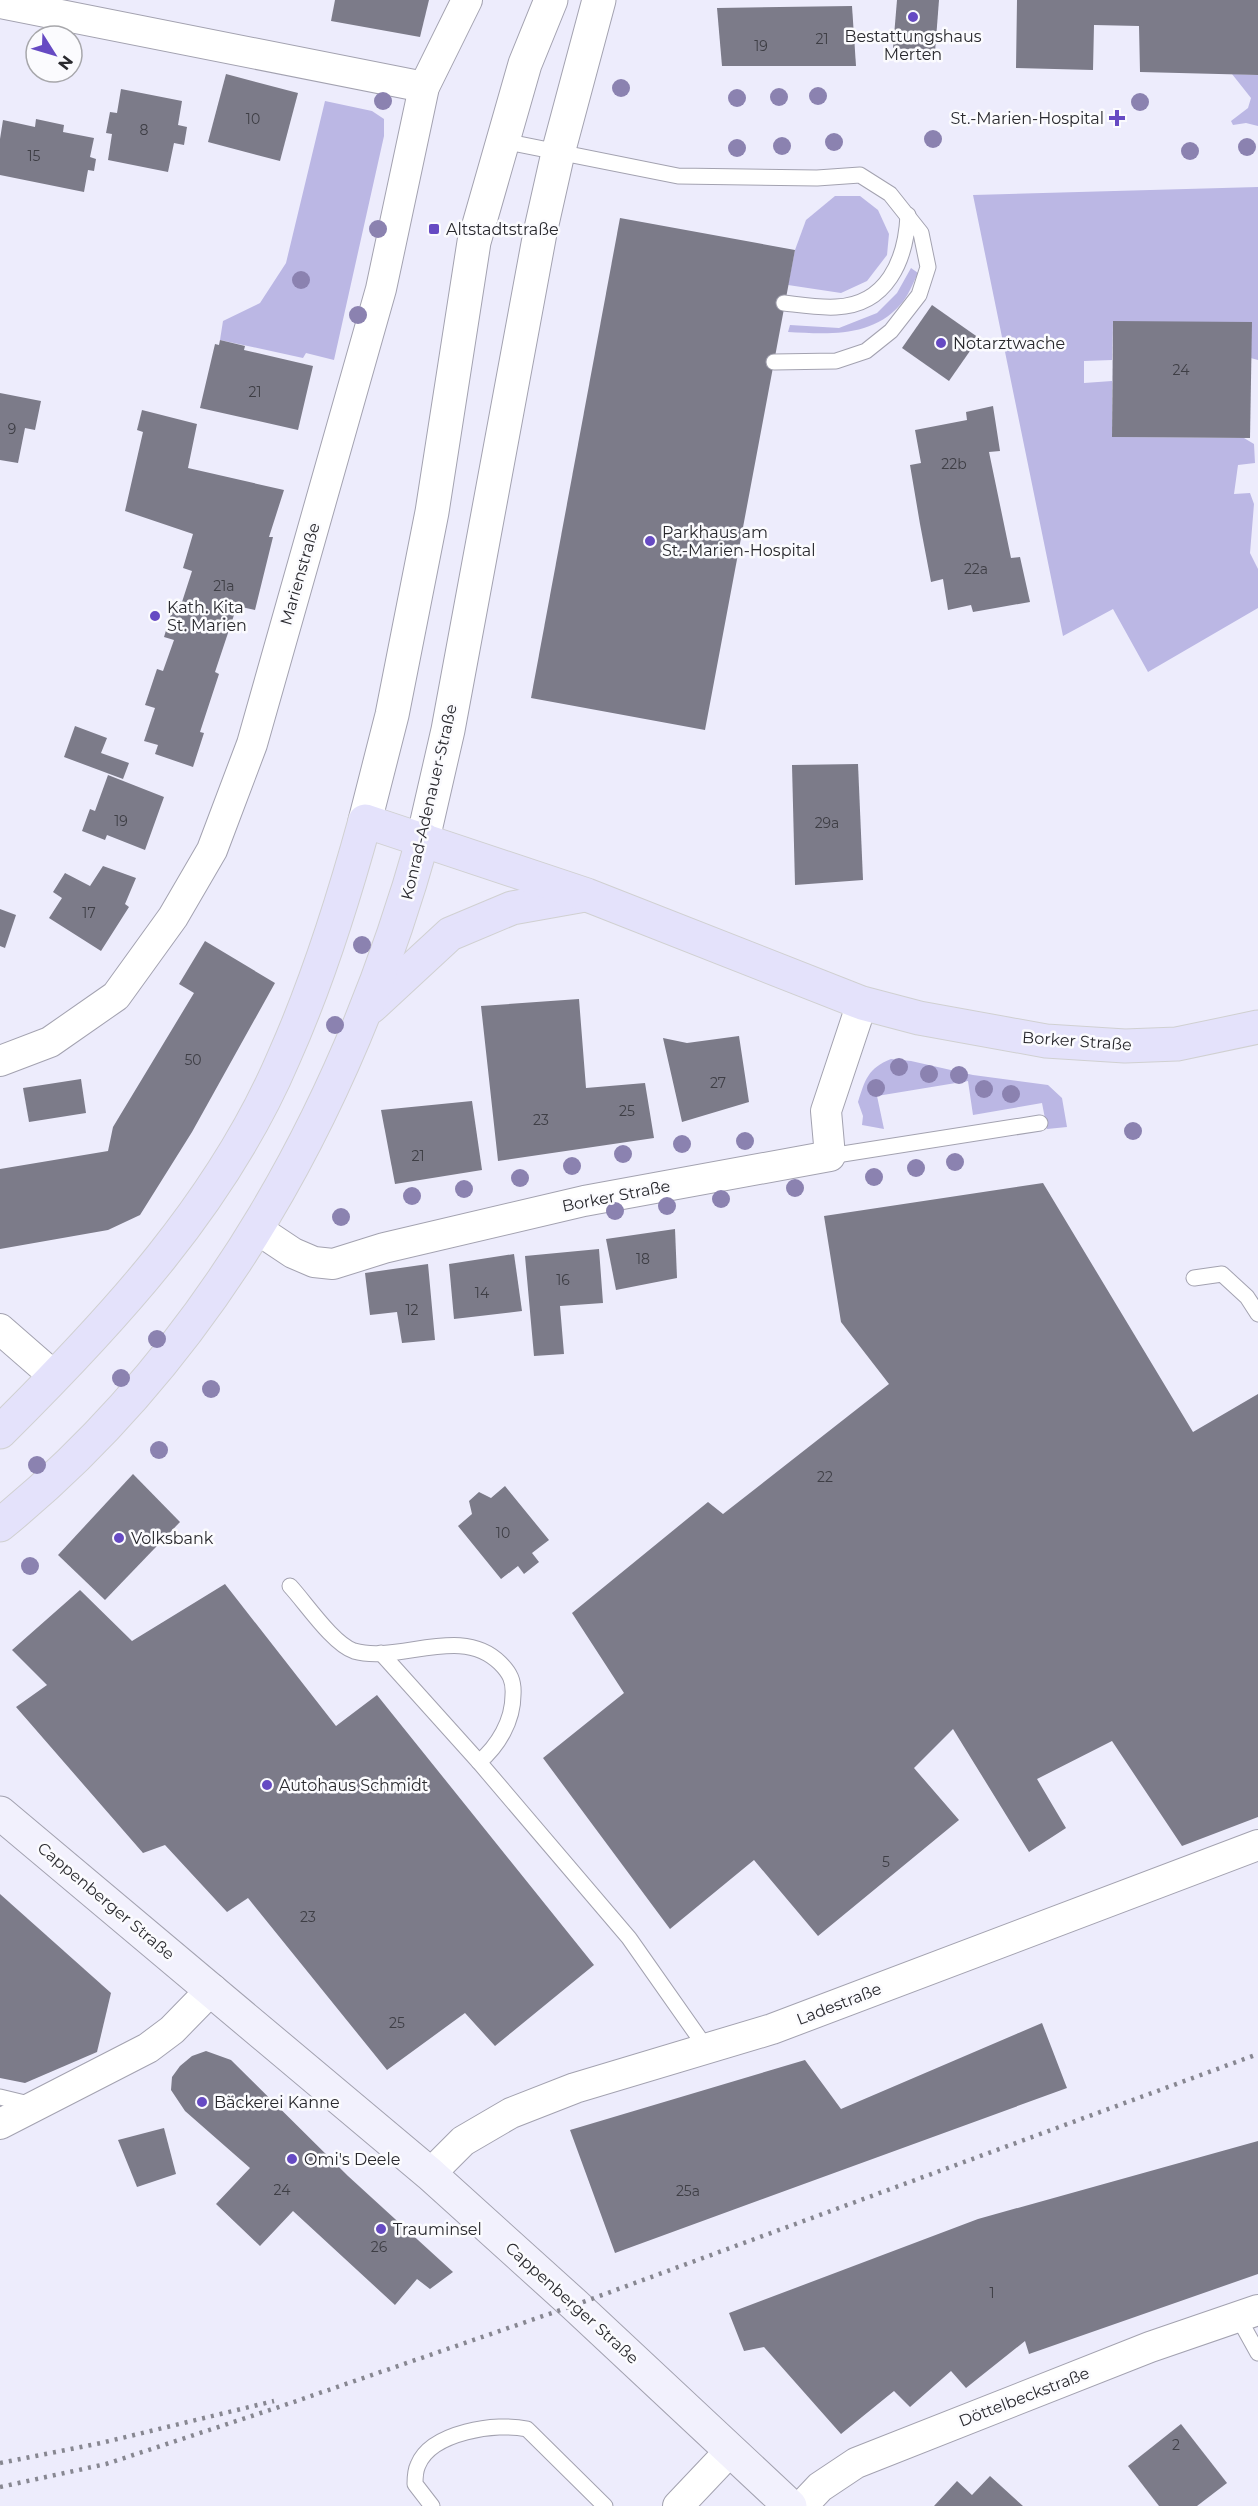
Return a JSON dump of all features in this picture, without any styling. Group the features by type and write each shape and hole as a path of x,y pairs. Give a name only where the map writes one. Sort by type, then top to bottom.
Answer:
{"main road":[{"name":"Borker Straße","path":"365,821 587,895 862,1003 950,1025 1046,1041 1125,1046 1177,1044 1258,1027"},
{"path":"0,1432 129,1299 204,1198 247,1129 284,1058 297,1025 339,913 365,821"},
{"name":"Konrad-Adenauer-Straße","path":"0,1525 51,1483 114,1421 190,1329 257,1229 338,1078 368,1010 402,915 423,839"},
{"path":"368,1010 450,934 512,908 587,895"},
{"name":"Cappenberger Straße","path":"0,1813 430,2174 790,2506"}],"street":[{"name":"Marienstraße","path":"0,1061 50,1042 116,996 173,917 212,850 252,744 381,289 424,87 467,0"},
{"path":"365,821 392,715 432,512 468,273 525,64 551,0"},
{"name":"Konrad-Adenauer-Straße","path":"423,839 447,730 505,410 558,153 599,0"},
{"path":"0,3 424,87"},
{"path":"830,1156 826,1111 862,1003"},
{"name":"Borker Straße","path":"257,1229 293,1253 314,1262 333,1264 384,1248 584,1201 830,1156"},
{"path":"0,1329 55,1377"},
{"name":"Ladestraße","path":"430,2174 463,2141 511,2113 575,2088 772,2029 1258,1845"},
{"path":"0,2124 148,2048 172,2030 212,1989"},
{"name":"Döttelbeckstraße","path":"802,2506 820,2487 856,2463 1150,2347 1248,2313"},
{"path":"678,2506 731,2450"}],"lane":[{"path":"503,141 678,176 817,178 860,175 890,194 921,233 928,267 919,295 891,331 866,351 836,360 774,362"},
{"path":"784,303 837,308 868,300 887,284 907,240 908,215"},
{"path":"830,1156 1040,1123"},
{"path":"1194,1278 1222,1274 1247,1297 1258,1314"},
{"path":"290,1586 336,1639 348,1648 381,1653 410,1648 471,1647 493,1656 502,1665 513,1683 513,1699 500,1738 479,1762"},
{"path":"381,1653 479,1762 629,1938 707,2049"},
{"path":"0,2097 36,2105"},
{"path":"1248,2313 1258,2353"},
{"path":"432,2506 415,2484 417,2465 423,2457 435,2445 448,2439 484,2428 511,2426 527,2429 605,2506"}],"shaded area":[{"path":"1232,74 1258,75 1258,126 1246,123 1233,125 1231,121 1248,108 1251,98"},
{"path":"325,101 372,111 384,119 384,136 334,360 306,353 303,358 220,340 223,321 260,303 286,263"},
{"path":"1258,187 1258,360 1113,321 1112,360 1084,361 1084,383 1112,381 1112,437 1244,438 1254,444 1255,463 1238,465 1234,494 1250,493 1254,504 1250,553 1258,569 1258,608 1148,672 1113,609 1063,636 973,195"},
{"path":"835,196 860,196 878,210 889,234 887,255 867,281 841,293 788,285 795,250 806,220"},
{"path":"911,268 918,273 905,298 888,316 876,323 848,332 788,332 790,325 839,328 877,313 897,293"},
{"path":"891,1059 911,1061 973,1075 1048,1085 1062,1098 1067,1127 1047,1129 1042,1103 973,1115 968,1081 877,1096 884,1129 862,1125 863,1116 858,1102 865,1081 877,1066"}],"building":[{"path":"335,0 429,0 420,37 331,21"},
{"path":"897,0 939,0 935,52 893,48"},
{"path":"1017,0 1258,0 1258,75 1140,72 1139,26 1094,25 1093,70 1016,68"},
{"path":"852,6 856,66 722,66 717,8"},
{"path":"226,74 298,93 280,161 208,142"},
{"path":"121,89 182,101 178,125 187,127 184,145 174,143 168,172 108,160 112,134 106,133 110,112 117,113"},
{"path":"36,119 64,125 63,132 94,138 90,157 96,159 94,171 88,170 84,192 0,175 0,139 3,120 35,127"},
{"name":"Parkhaus am St.-Marien-Hospital","path":"620,218 795,250 705,730 531,698"},
{"name":"Notarztwache","path":"932,305 979,338 949,381 902,348"},
{"path":"1113,321 1252,322 1250,438 1112,437"},
{"path":"220,340 245,346 244,350 313,366 298,430 200,408 215,344 219,345"},
{"path":"0,393 41,401 35,430 25,428 18,463 0,460"},
{"path":"993,406 1000,451 989,452 1011,558 1020,557 1030,602 973,612 971,605 948,610 943,579 931,582 920,524 910,465 921,463 915,430 967,420 966,412"},
{"path":"142,410 197,424 188,468 284,490 269,537 273,537 255,610 237,606 215,672 219,674 200,732 204,733 193,767 155,754 158,745 144,741 155,708 145,705 157,669 163,671 174,640 164,637 175,601 182,602 192,571 183,568 193,534 125,511 143,432 137,430"},
{"path":"75,726 107,738 101,753 129,763 123,779 64,757"},
{"path":"858,764 863,880 795,885 792,765"},
{"path":"108,775 164,797 145,850 107,835 105,840 82,831 90,809 95,811"},
{"path":"103,866 136,878 125,904 129,907 101,951 49,918 62,898 53,892 65,873 90,886"},
{"path":"0,909 16,915 5,948 0,946"},
{"path":"205,941 275,983 192,1132 140,1215 108,1230 0,1249 0,1169 108,1151 113,1127 194,993 179,984"},
{"path":"579,999 586,1088 645,1083 654,1138 498,1161 481,1006"},
{"path":"739,1036 749,1102 682,1122 663,1038 687,1043"},
{"path":"81,1079 86,1113 29,1122 23,1088"},
{"path":"472,1101 482,1170 395,1184 381,1110"},
{"path":"1043,1183 1193,1432 1258,1394 1258,1817 1182,1846 1112,1741 1037,1779 1066,1828 1029,1852 953,1729 914,1768 959,1820 818,1936 754,1860 670,1929 543,1758 624,1693 572,1613 708,1502 723,1514 889,1384 841,1322 824,1216"},
{"path":"675,1229 677,1278 616,1290 606,1239"},
{"path":"599,1249 603,1303 560,1306 564,1354 534,1356 525,1256"},
{"path":"514,1254 522,1311 454,1319 449,1264"},
{"path":"428,1264 435,1340 402,1343 397,1312 370,1315 365,1273"},
{"name":"Volksbank","path":"133,1474 180,1522 105,1600 58,1555"},
{"path":"505,1486 549,1540 532,1553 539,1562 524,1574 518,1566 501,1579 458,1526 472,1514 469,1501 479,1492 491,1498"},
{"name":"Autohaus Schmidt","path":"225,1584 336,1726 377,1695 594,1965 495,2046 465,2013 387,2070 248,1898 227,1912 165,1845 143,1853 16,1707 47,1685 12,1650 80,1590 132,1641"},
{"path":"0,1894 111,1993 97,2052 25,2083 0,2078"},
{"path":"1042,2023 1067,2088 615,2253 570,2130 805,2060 841,2109"},
{"path":"206,2051 231,2060 348,2176 453,2272 430,2289 417,2279 395,2305 293,2211 260,2246 216,2204 250,2168 185,2111 171,2090 172,2077 180,2066 192,2056"},
{"path":"164,2128 176,2174 137,2187 118,2140"},
{"path":"1258,2141 1258,2274 1029,2354 1025,2341 966,2388 951,2371 910,2407 894,2391 841,2434 764,2347 744,2351 729,2313 978,2219"},
{"path":"1181,2424 1227,2483 1197,2506 1159,2506 1128,2466"},
{"path":"990,2476 1023,2506 934,2506 957,2481 972,2495"}],"railway":[{"path":"0,2487 106,2464 282,2406 575,2305 1258,2054"},
{"path":"0,2463 101,2443 274,2401"}],"place":[{"name":"Bestattungshaus Merten","path":"913,17"},
{"name":"St.-Marien-Hospital","path":"1117,118"},
{"name":"Altstadtstraße","path":"434,229"},
{"name":"Notarztwache","path":"941,343"},
{"name":"Parkhaus am St.-Marien-Hospital","path":"650,541"},
{"name":"Kath. Kita St. Marien","path":"155,616"},
{"name":"Volksbank","path":"119,1538"},
{"name":"Autohaus Schmidt","path":"267,1785"},
{"name":"Bäckerei Kanne","path":"202,2102"},
{"name":"Omi's Deele","path":"292,2159"},
{"name":"Trauminsel","path":"381,2229"}]}
